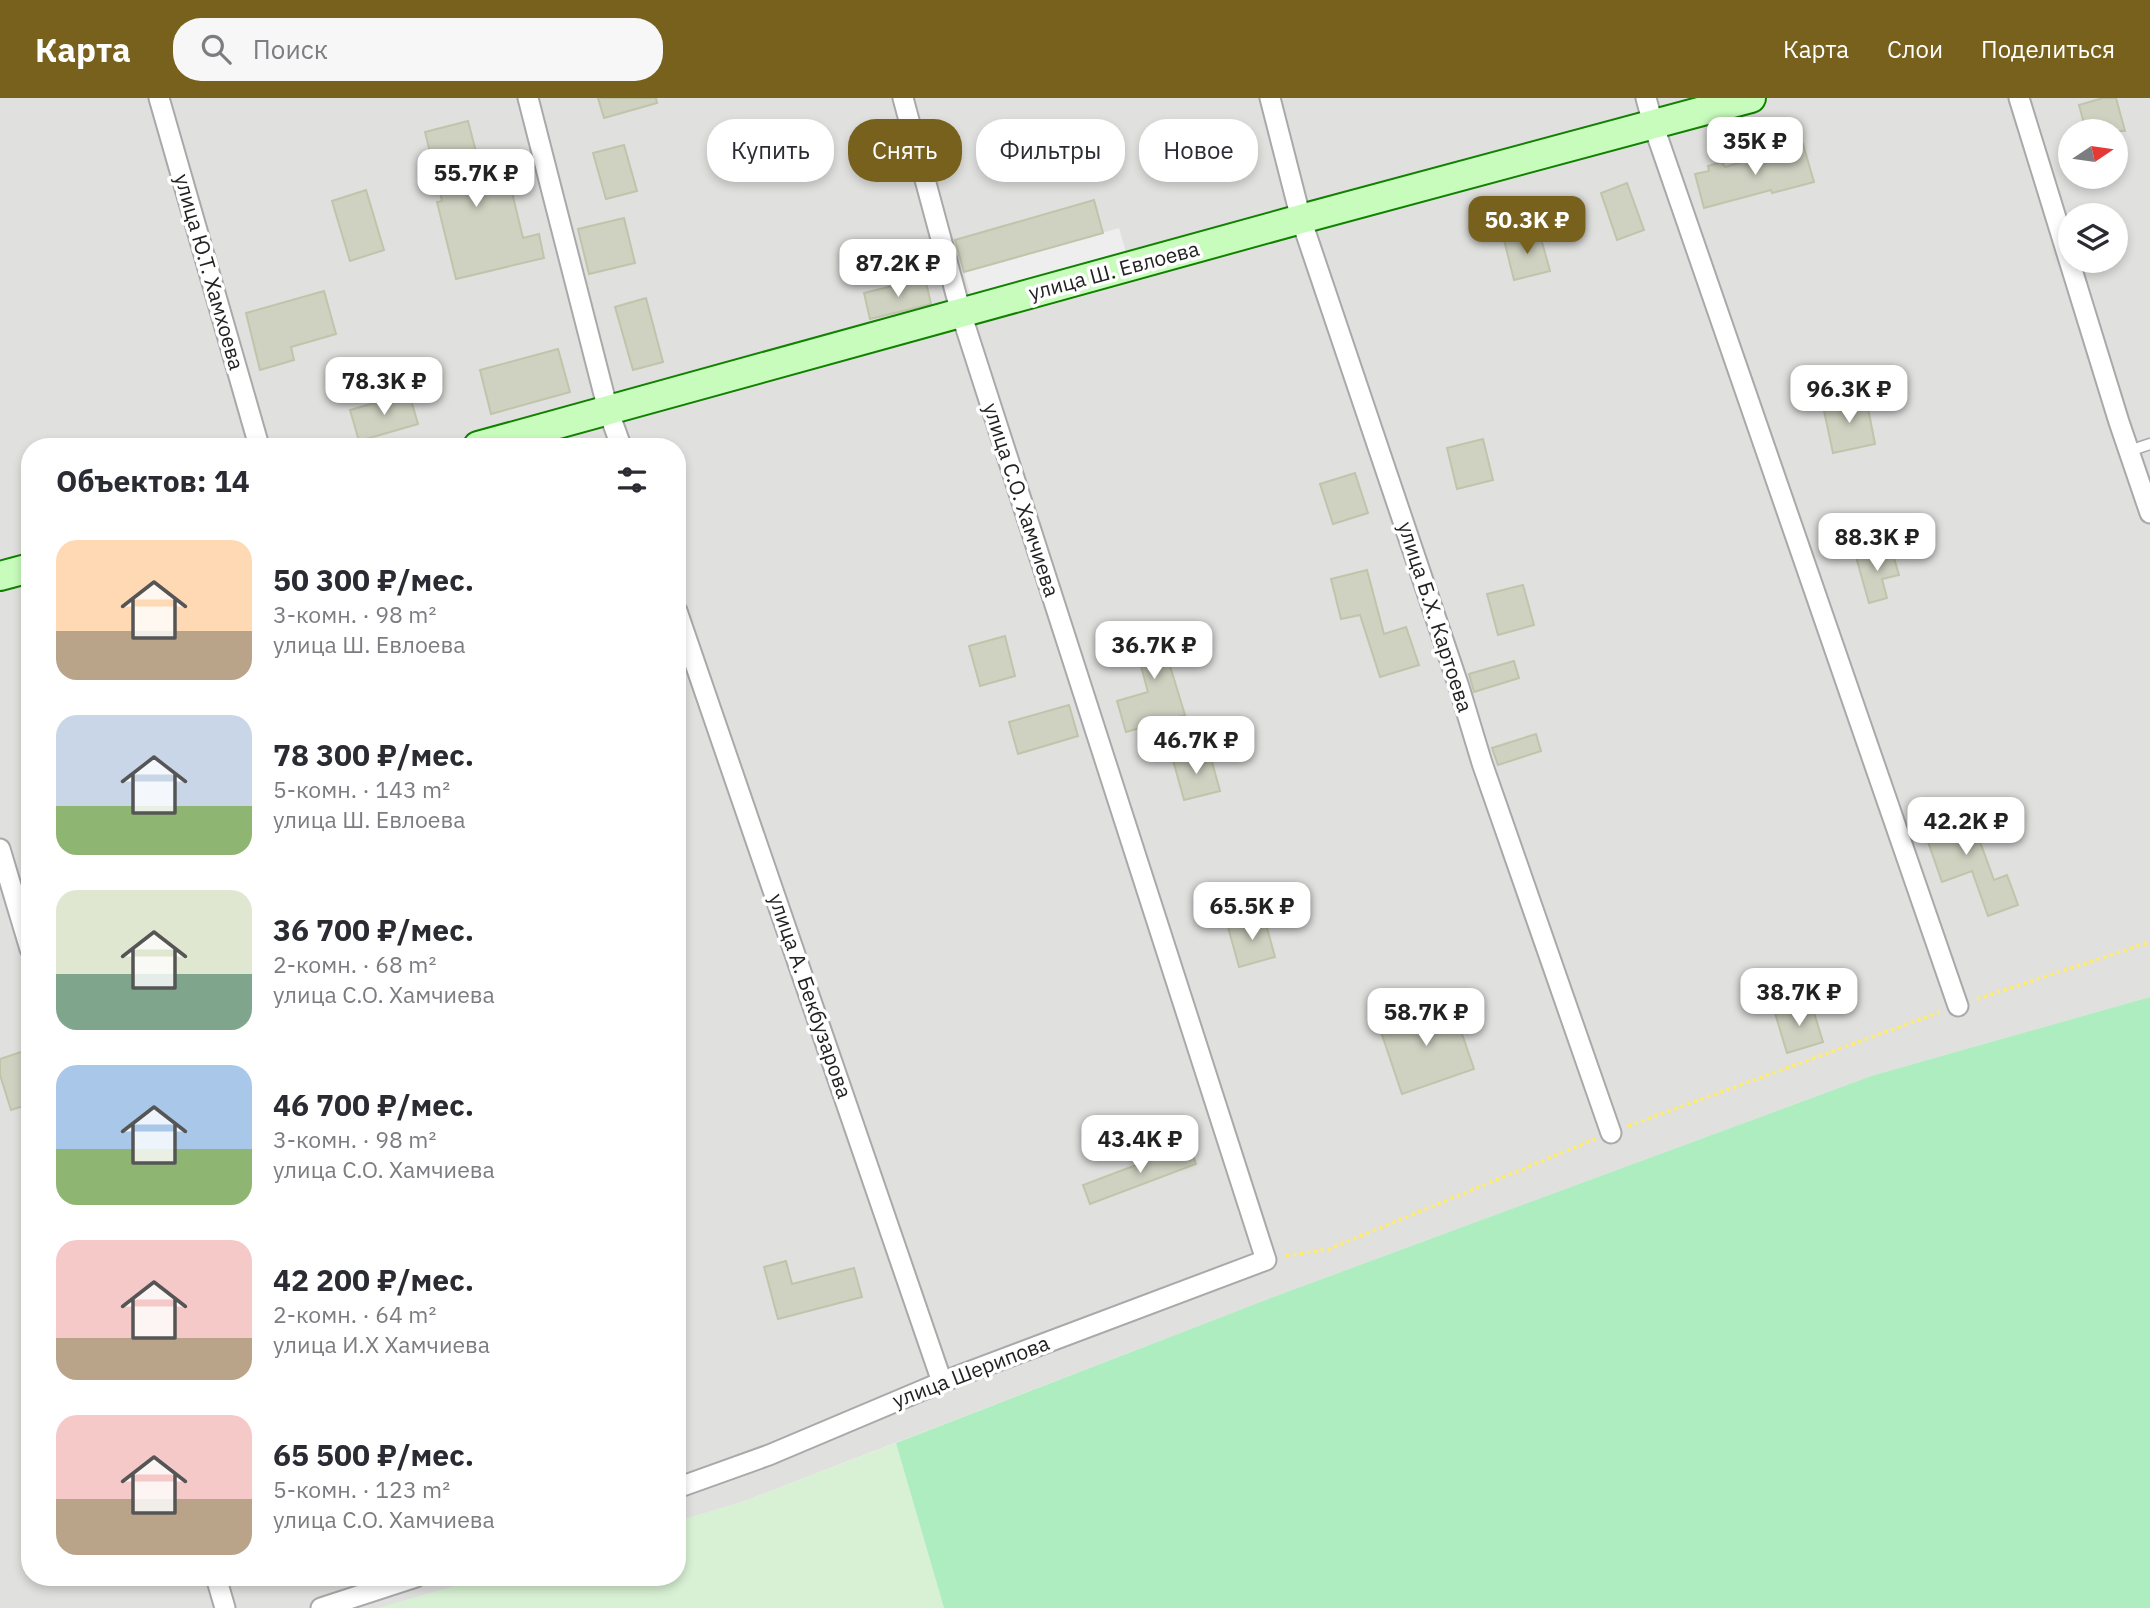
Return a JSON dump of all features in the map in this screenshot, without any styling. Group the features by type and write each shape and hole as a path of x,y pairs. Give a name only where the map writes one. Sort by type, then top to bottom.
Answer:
{"street":[{"name":"улица Ю.Т. Хамхоева","path":"159,98 257,438"},
{"path":"528,98 608,410 618,438"},
{"name":"улица С.О. Хамчиева","path":"903,98 961,313 1266,1259"},
{"name":"улица Б.Х. Картоева","path":"1270,98 1301,219 1459,687 1482,763 1611,1133"},
{"name":"улица Ш. Евлоева","path":"507,438 1301,219 1650,111 1751,98"},
{"path":"2019,98 2150,513"},
{"path":"1650,111 1958,1006"},
{"path":"0,576 21,570"},
{"name":"улица А. Бекбузарова","path":"686,637 942,1382"},
{"path":"0,849 21,919"},
{"name":"улица Шерипова","path":"686,1485 769,1455 942,1382 1266,1259"},
{"path":"219,1586 225,1608"},
{"path":"321,1608 388,1586"}],"lane":[{"path":"2129,451 2150,444"}],"path":[{"path":"1266,1259 1329,1249 1611,1133 1958,1006 2150,942"}],"shaded area":[{"path":"0,98 2150,98 2150,997 1871,1076 1276,1296 742,1502 686,1519 686,438 21,438 21,1586 464,1586 391,1608 0,1608"},
{"path":"1119,228 1127,256 972,300 964,272"}],"green space":[{"path":"2150,997 2150,1608 944,1608 896,1443 1276,1296 1871,1076"},
{"path":"896,1443 944,1608 378,1608 455,1586 686,1586 686,1518 742,1502"}],"building":[{"path":"598,98 656,98 657,103 604,118"},
{"path":"2103,98 2116,98 2122,119 2083,119 2079,105"},
{"path":"468,121 486,190 510,184 523,238 539,234 544,258 456,279 437,202 442,201 425,132"},
{"path":"1803,144 1814,182 1772,193 1771,190 1704,208 1695,174 1709,171 1708,166 1722,162 1725,167"},
{"path":"624,145 637,191 606,199 593,153"},
{"path":"1627,183 1644,230 1617,240 1601,193"},
{"path":"366,190 384,250 350,261 332,201"},
{"path":"1094,200 1103,233 964,272 955,240"},
{"path":"624,218 635,263 589,274 578,229"},
{"path":"1539,231 1550,271 1514,280 1504,240"},
{"path":"925,278 931,304 870,319 864,293"},
{"path":"324,291 336,334 291,347 294,360 260,370 246,313"},
{"path":"646,298 663,362 633,370 615,307"},
{"path":"558,349 570,392 491,414 480,370"},
{"path":"409,393 418,424 369,438 358,438 350,410"},
{"path":"1866,398 1875,444 1833,453 1823,406"},
{"path":"1483,439 1493,480 1457,489 1447,448"},
{"path":"1355,473 1368,513 1333,524 1320,484"},
{"path":"1891,548 1899,575 1882,579 1887,598 1869,603 1856,557"},
{"path":"1367,570 1384,634 1406,627 1419,665 1380,677 1360,615 1341,619 1331,579"},
{"path":"1523,585 1534,625 1498,635 1487,594"},
{"path":"1168,623 1179,663 1170,666 1185,715 1126,732 1117,701 1148,692 1132,633"},
{"path":"1005,636 1015,676 980,686 969,646"},
{"path":"1514,661 1519,678 1474,692 1469,674"},
{"path":"1069,705 1078,736 1018,754 1009,722"},
{"path":"1536,734 1541,751 1498,765 1492,748"},
{"path":"1209,751 1220,791 1184,800 1173,760"},
{"path":"1967,806 1994,880 2007,875 2018,905 1988,916 1972,871 1942,882 1927,839 1923,840 1917,824"},
{"path":"1264,917 1275,957 1239,967 1228,927"},
{"path":"1451,1002 1474,1069 1402,1094 1379,1026"},
{"path":"1811,1003 1823,1042 1787,1053 1775,1013"},
{"path":"21,1052 21,1107 11,1110 0,1075 0,1059"},
{"path":"1189,1145 1196,1164 1090,1204 1083,1185"},
{"path":"786,1261 792,1284 854,1268 862,1297 778,1319 764,1267"}]}
